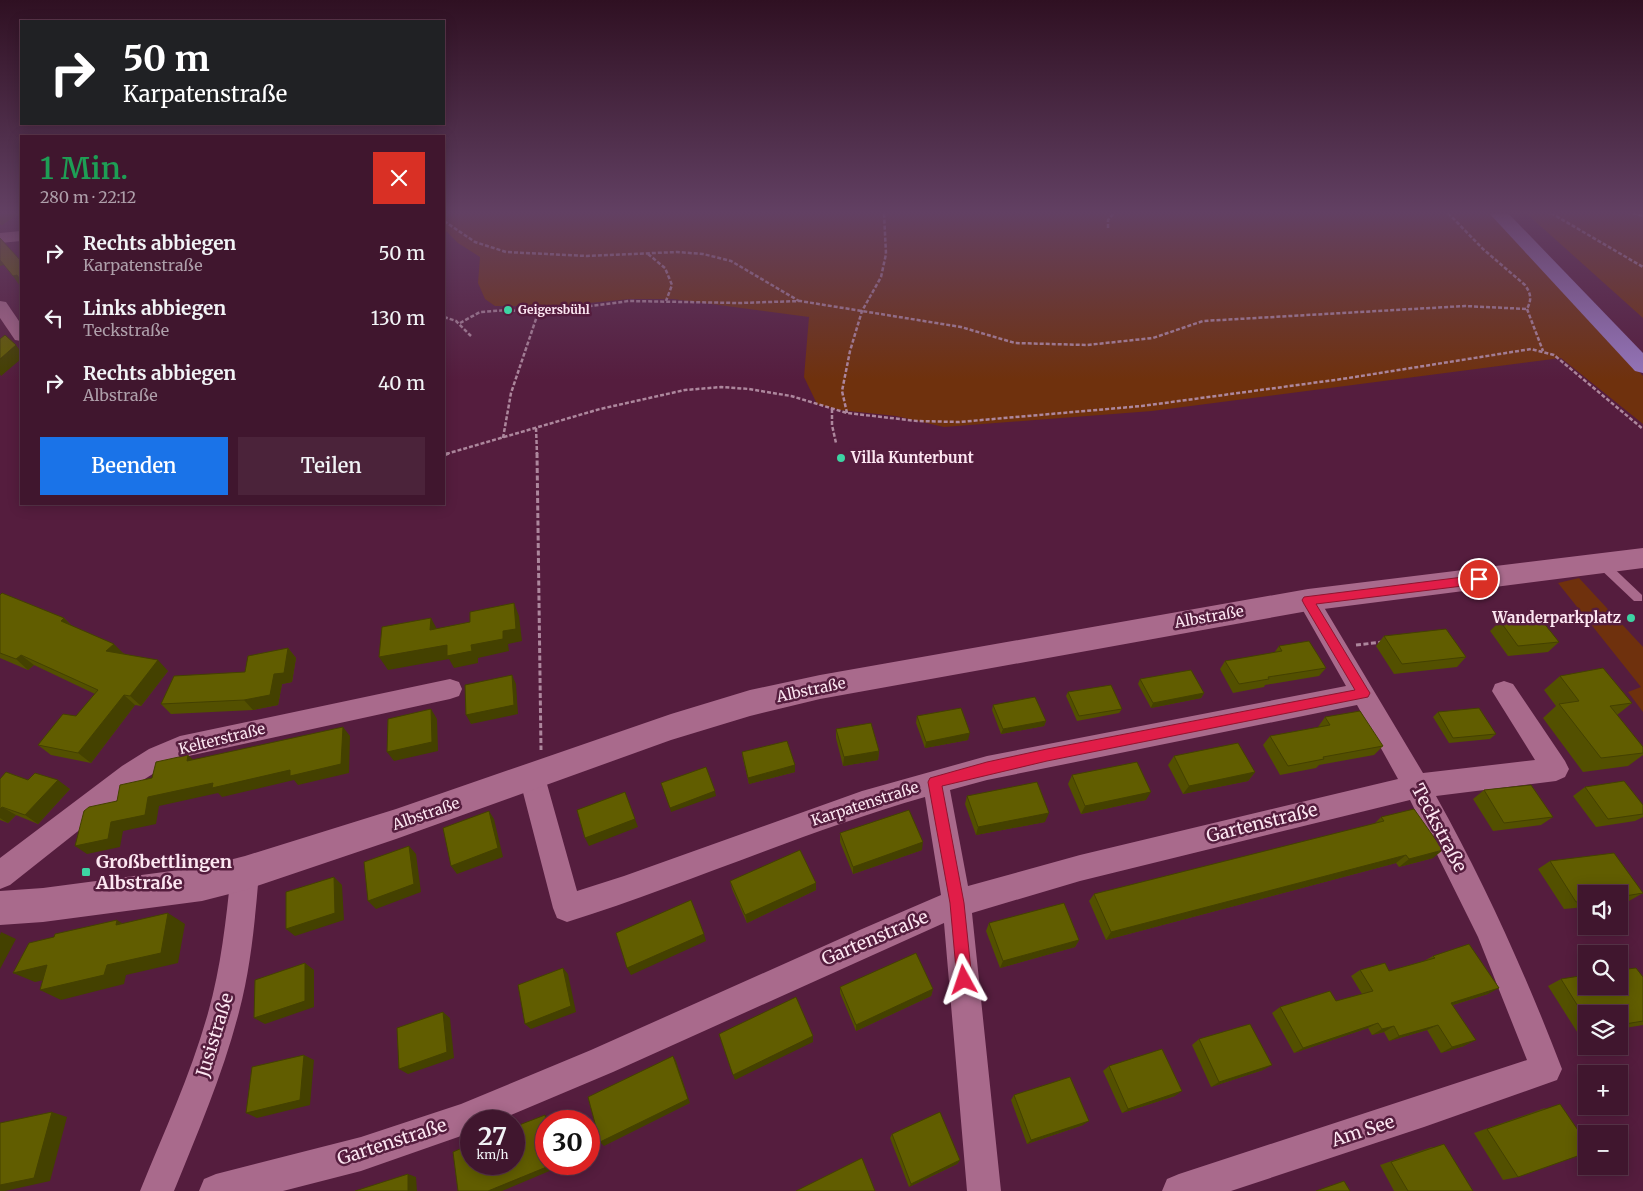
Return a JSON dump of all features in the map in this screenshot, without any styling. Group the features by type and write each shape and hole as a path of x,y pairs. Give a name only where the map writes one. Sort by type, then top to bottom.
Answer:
{"main road":[{"path":"1551,269 1643,366"}],"street":[{"path":"0,306 15,337"},
{"name":"Albstraße","path":"0,908 43,905 202,884 245,873 396,824 680,725 750,703 820,687 1308,600 1643,558"},
{"name":"Teckstraße","path":"1308,600 1417,786 1467,881 1546,1068"},
{"name":"Kelterstraße","path":"0,875 131,774 158,757 180,747 450,688"},
{"name":"Gartenstraße","path":"216,1191 352,1156 461,1120 602,1061 864,942 957,903 1080,868 1417,786 1556,768 1504,691"},
{"name":"Karpatenstraße","path":"539,775 567,908 624,890 826,816 935,782 1047,755 1363,693"},
{"path":"935,782 957,903 984,1191"},
{"name":"Jusistraße","path":"158,1191 208,1063 224,1012 234,970 245,873"},
{"name":"Am See","path":"1179,1191 1424,1111 1546,1068"}],"lane":[{"path":"1601,563 1638,598"}],"path":[{"path":"665,269 672,285 666,301"},
{"path":"744,269 800,301"},
{"path":"847,413 842,391 850,351 862,311 881,277 883,269"},
{"path":"1505,269 1524,284 1530,292 1531,301 1527,309 1543,351"},
{"path":"460,323 480,312 508,310 538,313 629,301 739,303 800,301 960,327 1015,344 1087,345 1153,338 1203,321 1465,306 1527,309"},
{"path":"503,438 511,393 538,313"},
{"path":"445,317 460,323 471,336"},
{"path":"445,455 643,398 685,390 721,387 771,392 847,413 917,422 959,422 1132,407 1342,379 1531,349 1554,355 1643,429"},
{"path":"832,409 832,425 836,442"},
{"path":"536,428 540,579 539,731 541,755 539,775"},
{"path":"1336,648 1388,642"}],"shaded area":[{"path":"479,269 1543,269 1643,376 1643,424 1561,358 1152,411 944,427 896,416 840,410 817,404 804,377 809,317 673,299 630,299 558,306 495,306 485,299 478,283"},
{"path":"1588,269 1643,269 1643,318"},
{"path":"1579,578 1643,647 1643,712 1628,692 1641,687 1558,583"}],"building":[{"path":"7,269 20,269 20,280 17,275 13,276"},
{"path":"5,335 16,345 0,359 0,339"},
{"path":"2,593 64,618 61,621 114,644 106,651 158,660 130,696 124,695 78,753 38,745 63,714 76,716 98,690 21,655 16,659 0,653 0,595"},
{"path":"514,603 516,629 503,631 503,639 471,645 472,651 447,656 447,645 379,657 382,627 431,618 430,630 470,622 470,612"},
{"path":"1539,617 1559,642 1518,646 1500,621"},
{"path":"1446,629 1466,657 1402,664 1384,636"},
{"path":"1309,641 1326,668 1268,677 1269,679 1239,684 1225,661 1282,651 1279,646"},
{"path":"288,648 284,673 274,674 270,695 244,700 161,704 174,676 245,672 248,656"},
{"path":"1603,668 1632,703 1610,706 1643,747 1643,753 1601,758 1559,704 1579,701 1560,676"},
{"path":"1191,670 1204,693 1153,703 1140,679"},
{"path":"512,675 514,705 466,715 465,685"},
{"path":"1111,685 1122,709 1079,716 1068,692"},
{"path":"1035,697 1046,721 1003,729 993,705"},
{"path":"961,708 970,733 926,742 917,716"},
{"path":"1479,708 1496,734 1453,738 1438,712"},
{"path":"431,709 432,742 387,752 388,719"},
{"path":"1360,711 1383,746 1323,757 1324,759 1288,766 1270,736 1330,725 1325,717"},
{"path":"871,723 879,751 844,757 836,729"},
{"path":"343,727 341,764 290,776 290,770 212,788 213,783 148,797 145,815 111,822 108,839 75,846 84,811 89,807 117,801 120,785 152,778 156,762 188,755 187,761"},
{"path":"787,741 795,765 748,778 742,752"},
{"path":"1238,743 1255,772 1189,786 1174,756"},
{"path":"1137,762 1151,792 1085,806 1072,775"},
{"path":"706,767 715,791 670,808 661,783"},
{"path":"6,772 28,780 35,773 58,780 25,815 2,807 0,809 0,779"},
{"path":"1624,781 1643,805 1643,814 1608,819 1585,787"},
{"path":"1037,782 1049,813 978,827 967,796"},
{"path":"1531,785 1553,817 1504,823 1484,790"},
{"path":"625,792 635,819 585,838 577,810"},
{"path":"1414,809 1443,850 1409,859 1406,855 1111,932 1094,894 1384,821 1381,817"},
{"path":"909,810 923,842 853,867 840,833"},
{"path":"489,811 498,848 451,866 443,828"},
{"path":"409,846 414,884 368,901 364,862"},
{"path":"800,850 816,883 745,915 730,881"},
{"path":"1614,853 1643,893 1628,896 1628,885 1578,885 1578,902 1576,902 1550,861"},
{"path":"334,877 335,913 286,929 286,892"},
{"path":"691,900 704,934 627,968 616,933"},
{"path":"1064,903 1079,940 1003,961 989,923"},
{"path":"168,913 161,953 107,965 104,975 40,990 47,965 13,973 29,943 54,937 55,934 117,920 116,925"},
{"path":"1469,944 1499,988 1451,1003 1476,1040 1452,1047 1438,1025 1399,1036 1394,1026 1382,1029 1378,1023 1303,1048 1280,1007 1330,991 1336,1001 1373,991 1360,970 1385,963 1389,971 1435,958 1433,956"},
{"path":"916,953 933,989 856,1025 840,987"},
{"path":"305,963 305,1001 254,1018 255,980"},
{"path":"563,968 571,1006 525,1024 518,985"},
{"path":"1636,968 1643,977 1643,1021 1628,1024 1628,1005 1578,1006 1561,979 1578,976 1578,995 1628,995 1628,969"},
{"path":"796,997 813,1036 733,1075 719,1034"},
{"path":"443,1012 447,1052 399,1069 397,1028"},
{"path":"1250,1024 1272,1065 1219,1082 1199,1039"},
{"path":"1162,1049 1182,1091 1128,1109 1109,1066"},
{"path":"304,1055 300,1100 246,1113 252,1067"},
{"path":"673,1056 688,1099 600,1142 600,1110 591,1110 588,1097"},
{"path":"1070,1077 1089,1121 1031,1140 1014,1095"},
{"path":"1560,1104 1578,1130 1578,1156 1518,1177 1487,1129"},
{"path":"52,1112 34,1178 0,1185 0,1123"},
{"path":"940,1112 960,1160 911,1184 892,1134"},
{"path":"535,1119 535,1172 488,1191 458,1191 453,1152 460,1149 460,1175 525,1175 525,1123"},
{"path":"1444,1144 1473,1191 1408,1191 1391,1162"},
{"path":"862,1158 875,1191 796,1191"},
{"path":"408,1174 408,1191 355,1191"},
{"path":"1344,1181 1350,1191 1316,1191"}],"place":[{"name":"Geigersbühl","path":"508,310"},
{"name":"Villa Kunterbunt","path":"841,458"},
{"name":"Wanderparkplatz","path":"1631,618"},
{"name":"Großbettlingen Albstraße","path":"86,872"}],"route":[{"path":"964,980 957,903 935,782 1047,755 1363,693 1308,600 1479,579"}]}
